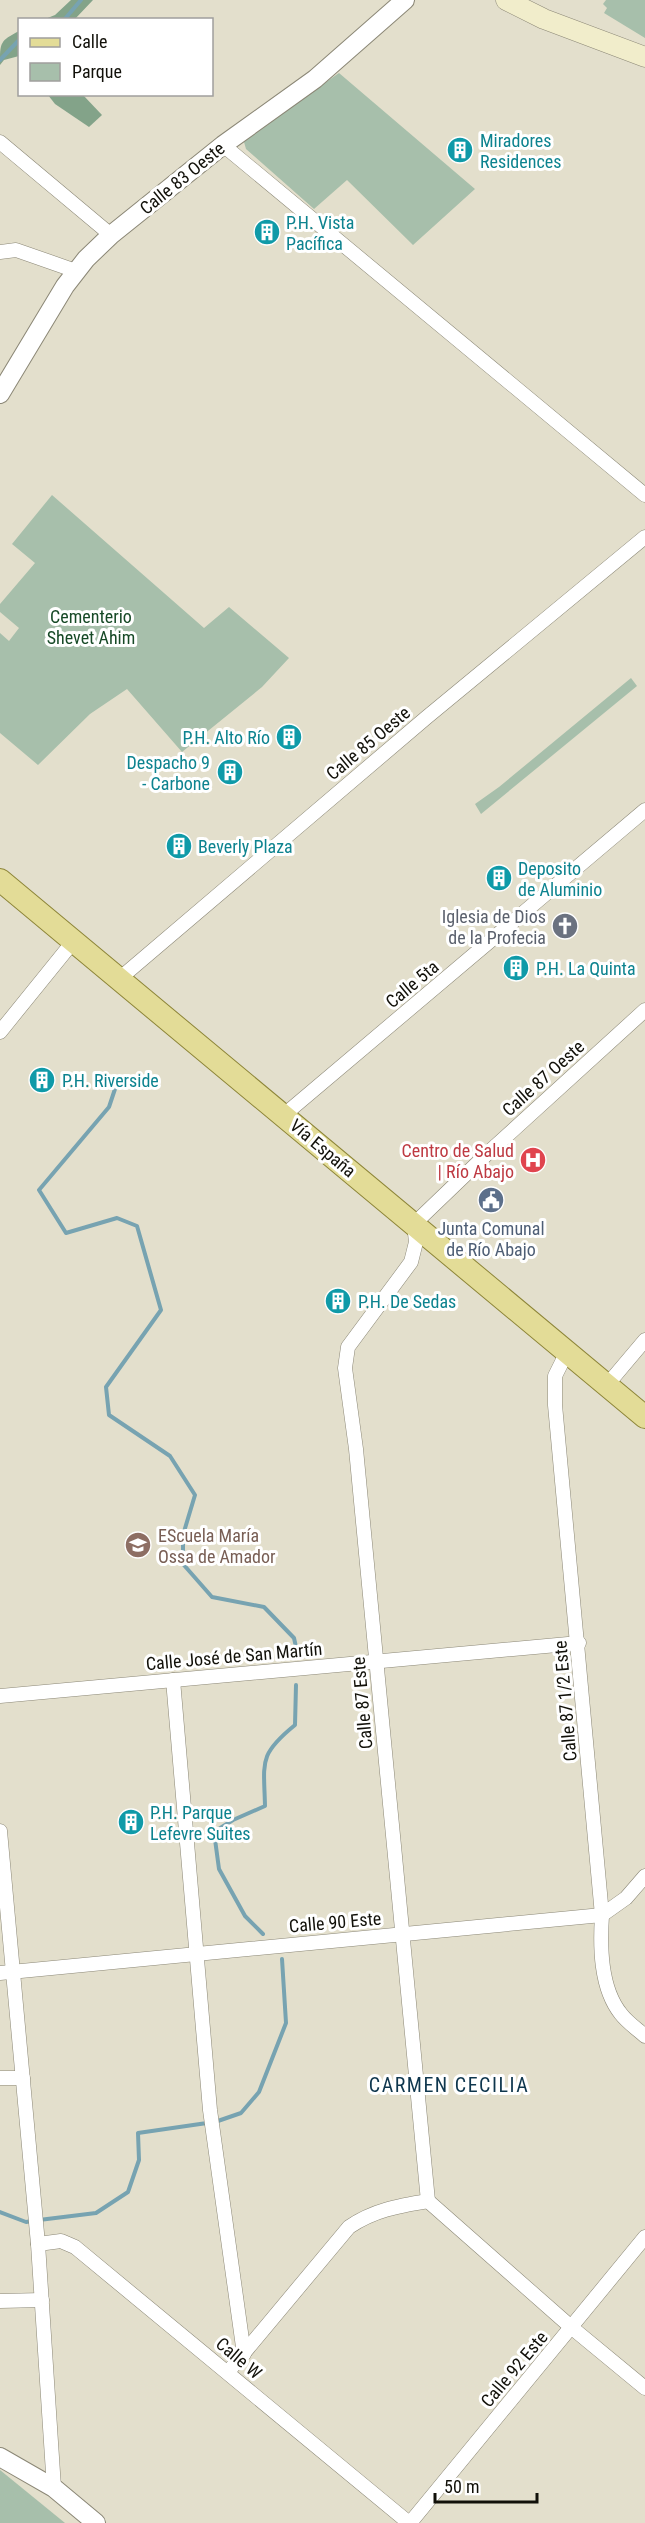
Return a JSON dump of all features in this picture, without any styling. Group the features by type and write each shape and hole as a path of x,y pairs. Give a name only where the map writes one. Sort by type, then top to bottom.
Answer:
{"main road":[{"path":"506,0 544,19 645,57"},
{"name":"Vía España","path":"0,880 72,943 284,1115 645,1417"}],"street":[{"name":"Calle 83 Oeste","path":"0,394 76,271 111,236 223,145 315,79 405,0"},
{"path":"0,142 111,236"},
{"path":"223,145 645,495"},
{"path":"0,252 16,250 76,271"},
{"name":"Calle 85 Oeste","path":"118,980 427,717 645,537"},
{"name":"Calle 5ta","path":"284,1115 645,810"},
{"path":"0,1032 72,943"},
{"name":"Calle 87 Oeste","path":"414,1224 489,1152 645,1010"},
{"name":"Calle 87 Este","path":"414,1224 416,1242 411,1262 348,1347 345,1368 356,1449 428,2201"},
{"path":"607,1385 645,1340"},
{"name":"Calle 87 1/2 Este","path":"567,1352 555,1376 555,1405 579,1643 602,1915 603,1954 610,1995 619,2012 645,2036"},
{"name":"Calle José de San Martín","path":"0,1696 579,1643"},
{"path":"173,1680 210,2110 244,2354"},
{"path":"0,1831 6,1972 22,2078 37,2229 54,2488"},
{"path":"602,1915 626,1898 645,1876"},
{"name":"Calle 90 Este","path":"6,1972 602,1915"},
{"path":"0,2078 22,2078"},
{"path":"228,2372 349,2228 367,2215 387,2208 428,2201 571,2327 645,2388"},
{"name":"Calle 92 Este","path":"409,2523 645,2237"},
{"name":"Calle W","path":"38,2244 61,2241 75,2247 409,2523"},
{"path":"0,2301 42,2300"},
{"path":"0,2457 54,2488 96,2523"}],"green space":[{"path":"71,0 93,0 76,18 48,18 55,15"},
{"path":"606,0 645,0 645,38 604,13 607,8 603,4"},
{"path":"18,32 18,56 4,60 0,65 2,43"},
{"path":"339,73 475,189 413,245 347,180 314,209 246,149 244,142 251,134"},
{"path":"49,96 84,96 102,115 89,127 55,104"},
{"name":"Cementerio Shevet Ahim","path":"52,495 204,628 229,607 289,658 262,687 182,752 127,689 90,714 38,765 0,733 0,633 9,641 19,628 0,612 0,604 35,563 12,544"},
{"path":"631,678 637,686 481,814 475,804 499,787"},
{"path":"0,2470 65,2523 0,2523"}],"waterway":[{"path":"66,18 81,0"},
{"path":"0,60 18,41"},
{"path":"116,1086 109,1107 39,1190 66,1233 117,1218 137,1226 161,1310 106,1387 109,1415 170,1456 195,1495 183,1535 183,1564 212,1597 264,1607 294,1638 298,1656"},
{"path":"263,1934 245,1916 219,1869 214,1832 233,1820 265,1806 264,1769 266,1760 275,1744 295,1725 296,1685"},
{"path":"215,2122 241,2113 259,2092 286,2023 282,1959"},
{"path":"39,2220 96,2213 128,2192 139,2160 138,2133 207,2123"},
{"path":"0,2212 26,2222 32,2221"}],"place":[{"name":"Miradores Residences","path":"460,150"},
{"name":"P.H. Vista Pacífica","path":"267,232"},
{"name":"P.H. Alto Río","path":"289,737"},
{"name":"Despacho 9 - Carbone","path":"230,772"},
{"name":"Beverly Plaza","path":"179,846"},
{"name":"Deposito de Aluminio","path":"499,878"},
{"name":"Iglesia de Dios de la Profecia","path":"565,926"},
{"name":"P.H. La Quinta","path":"516,968"},
{"name":"P.H. Riverside","path":"42,1080"},
{"name":"Centro de Salud | Río Abajo","path":"533,1160"},
{"name":"Junta Comunal de Río Abajo","path":"491,1200"},
{"name":"P.H. De Sedas","path":"338,1301"},
{"name":"EScuela María Ossa de Amador","path":"138,1545"},
{"name":"P.H. Parque Lefevre Suites","path":"131,1822"}],"district":[{"name":"CARMEN CECILIA","path":"449,2085"}]}
